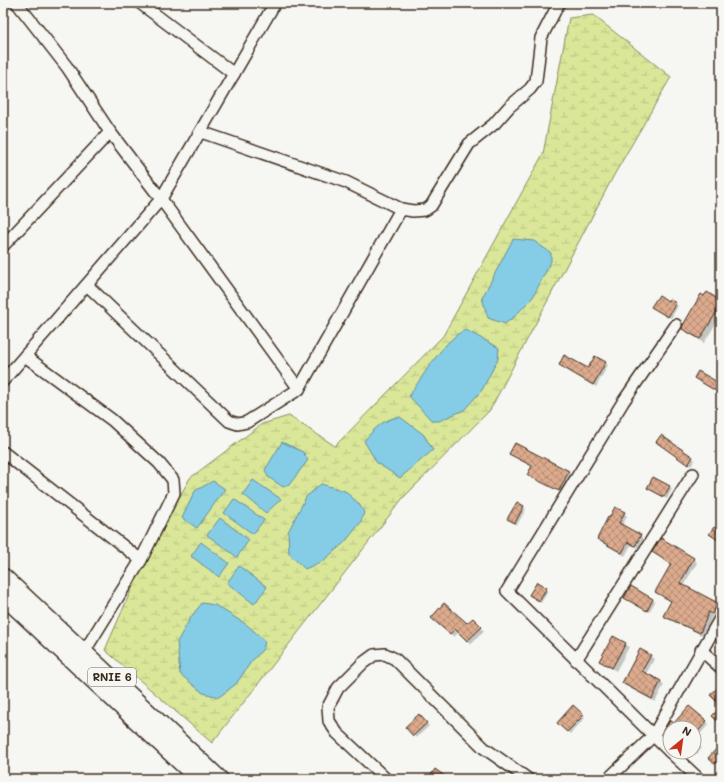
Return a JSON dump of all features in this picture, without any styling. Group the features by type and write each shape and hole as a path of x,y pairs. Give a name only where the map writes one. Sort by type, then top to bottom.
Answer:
{"main road":[{"name":"RNIE 6","path":"3,577 219,779"},
{"name":"RNIE 6","path":"3,595 199,779"}],"street":[{"path":"17,3 67,66 110,132 161,199 299,389"},
{"path":"140,3 234,74"},
{"path":"3,381 88,285 161,199 276,3"},
{"path":"200,132 346,182 401,209 425,210 431,206 469,144 494,124 509,107 530,90 536,81 541,38 559,3"},
{"path":"3,246 110,132"},
{"path":"88,285 229,421 238,424 247,422 299,389 401,209"},
{"path":"662,744 507,591 623,402 676,325"},
{"path":"25,356 112,420 159,463 173,480 174,493 141,560 84,652"},
{"path":"3,452 141,560"},
{"path":"576,660 693,474"},
{"path":"608,779 653,736 721,617"},
{"path":"701,650 721,668"},
{"path":"386,779 337,733 329,721 328,707 338,688 363,663 374,655 385,654 395,659 484,748 528,779"},
{"path":"679,760 699,779"}],"green space":[{"path":"593,15 671,77 614,175 490,410 403,498 212,743 105,650 144,561 190,478 262,424 289,416 335,446 443,336 543,154 569,18"}],"water":[{"path":"513,239 534,241 551,253 551,261 533,297 505,324 488,318 482,298"},
{"path":"466,330 499,348 498,359 482,390 464,410 439,421 432,421 409,396 435,358 451,340"},
{"path":"400,417 423,434 433,450 400,478 377,463 364,441 384,422"},
{"path":"282,442 303,452 308,460 289,485 283,487 268,477 265,470"},
{"path":"253,480 281,499 266,513 243,494"},
{"path":"213,481 225,489 197,528 182,518 195,491"},
{"path":"321,484 345,491 359,504 364,512 361,522 345,542 323,561 305,569 289,554 288,532 306,497"},
{"path":"234,499 264,520 253,534 224,513"},
{"path":"220,518 249,540 237,557 207,535"},
{"path":"201,542 229,563 219,577 191,556"},
{"path":"239,566 267,587 254,604 227,583"},
{"path":"202,603 215,605 247,625 265,641 263,649 251,662 236,684 219,697 203,693 180,674 177,642 191,617"}],"building":[{"path":"707,292 721,301 721,305 700,339 682,329 701,294 704,296"},
{"path":"659,295 668,301 669,299 676,303 668,317 651,307"},
{"path":"564,355 588,368 595,356 606,362 593,385 559,365"},
{"path":"698,371 721,384 721,394 694,378"},
{"path":"661,435 693,457 688,465 656,442"},
{"path":"515,443 569,471 559,491 527,475 532,466 509,454"},
{"path":"653,477 670,486 664,497 647,488"},
{"path":"517,502 524,506 515,523 507,519"},
{"path":"615,507 625,512 619,523 641,535 635,546 628,542 622,553 597,539"},
{"path":"714,527 721,532 721,542 709,534"},
{"path":"661,538 694,558 680,583 718,603 712,614 709,612 700,633 663,616 671,601 655,592 671,564 652,552"},
{"path":"537,582 547,588 539,601 529,595"},
{"path":"631,586 653,599 647,611 624,598"},
{"path":"444,603 467,623 473,618 482,627 467,641 455,629 450,634 431,618"},
{"path":"613,636 626,643 612,668 599,661"},
{"path":"640,649 651,655 642,671 661,681 652,699 622,683"},
{"path":"721,685 721,706 710,695"},
{"path":"573,705 584,715 567,732 557,723"},
{"path":"689,706 707,721 702,727 702,720 677,720"},
{"path":"721,707 721,725 712,716"},
{"path":"419,714 427,723 413,736 405,727"},
{"path":"717,748 721,752 721,758 715,764 708,758"},
{"path":"435,769 449,779 428,779"}]}
